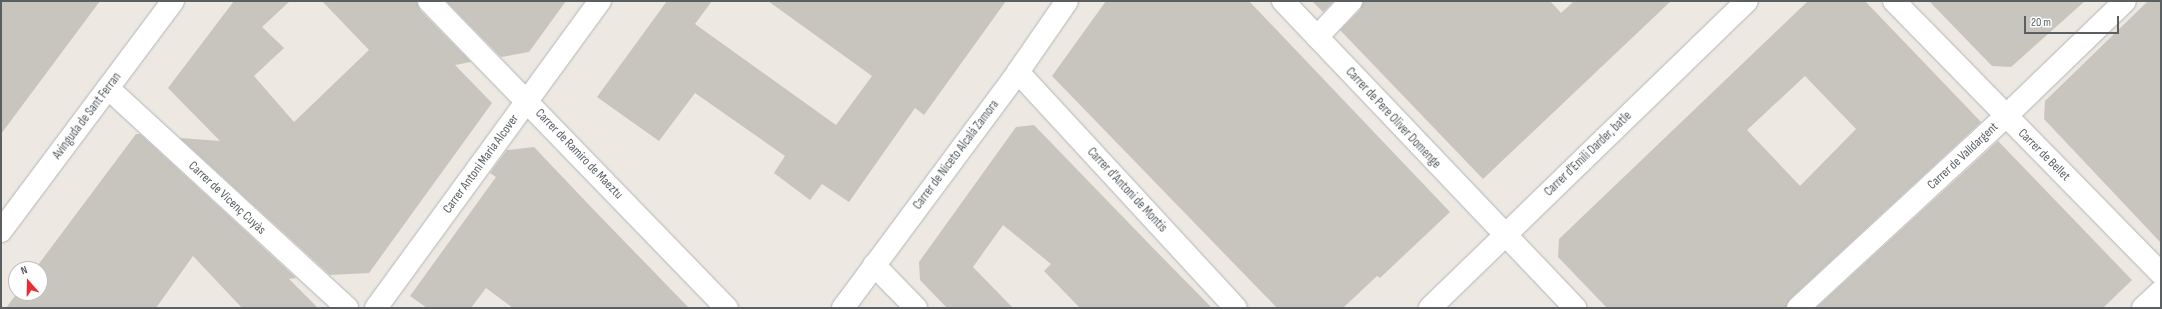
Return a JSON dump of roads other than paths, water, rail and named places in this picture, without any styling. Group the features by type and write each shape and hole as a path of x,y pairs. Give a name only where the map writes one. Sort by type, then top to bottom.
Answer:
{"street":[{"name":"Avinguda de Sant Ferran","path":"1,231 173,1"},
{"name":"Carrer de Ramiro de Maeztu","path":"429,1 528,100 727,308"},
{"name":"Carrer Antoni Maria Alcover","path":"376,308 600,1"},
{"name":"Carrer de Niceto Alcalá Zamora","path":"843,308 1018,72 1067,1"},
{"name":"Carrer de Pere Oliver Domenge","path":"1283,1 1504,236 1575,308"},
{"path":"1317,37 1351,1"},
{"name":"Carrer d'Emili Darder, batle","path":"1430,308 1747,1"},
{"name":"Carrer de Bellet","path":"1894,1 2161,274"},
{"name":"Carrer de Valldargent","path":"1798,308 2006,116 2125,1"},
{"name":"Carrer d'Antoni de Montis","path":"1018,72 1236,308"},
{"name":"Carrer de Vicenç Cuyàs","path":"108,88 347,308"},
{"path":"874,265 916,308"},
{"path":"2143,308 2161,291"}]}
